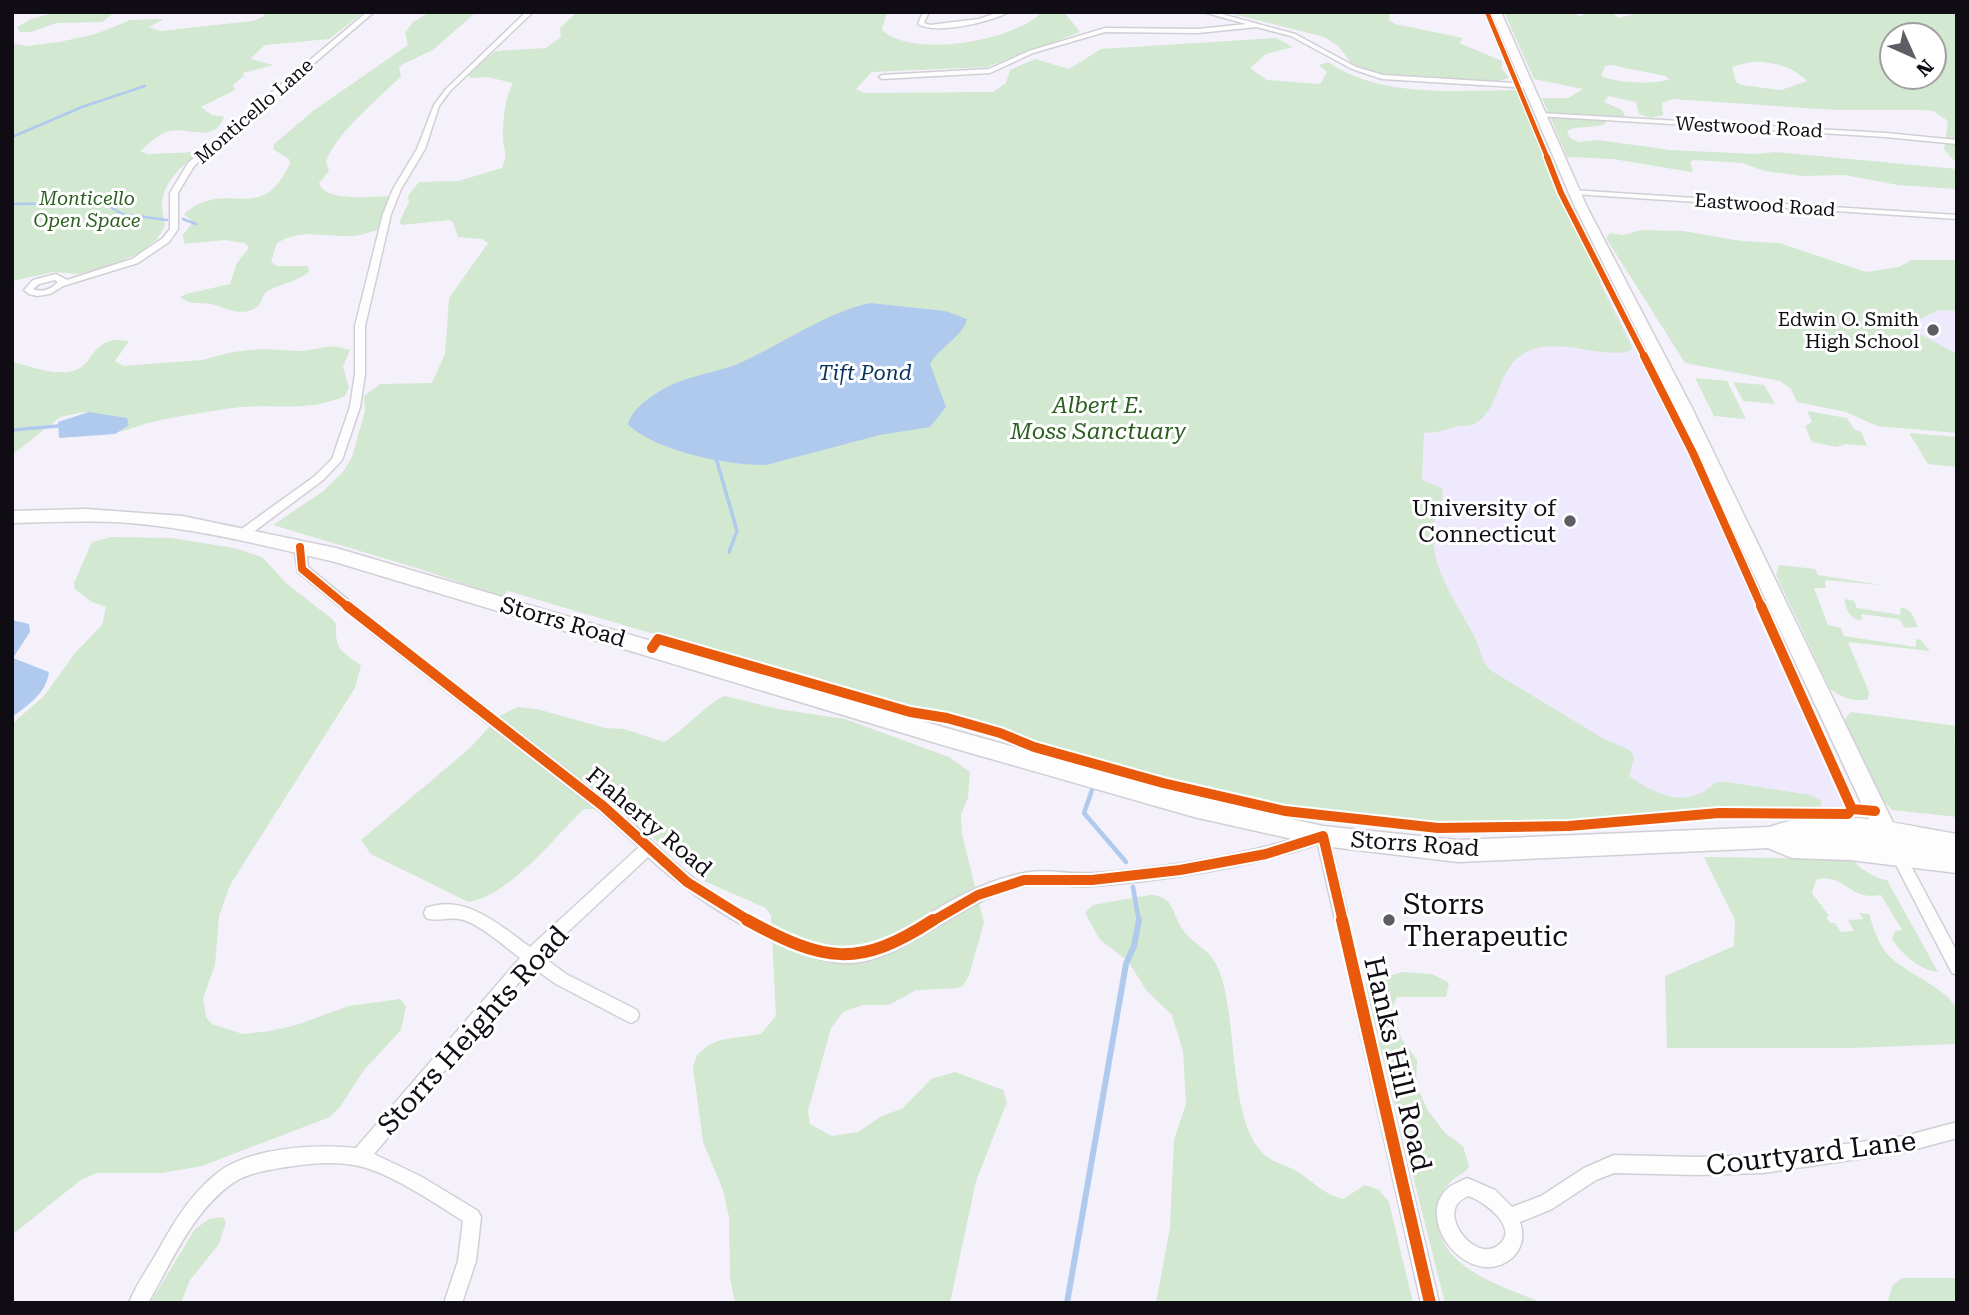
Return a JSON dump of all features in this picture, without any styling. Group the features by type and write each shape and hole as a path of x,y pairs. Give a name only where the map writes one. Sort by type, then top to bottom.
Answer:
{"main road":[{"path":"1496,12 1574,192 1683,406 1893,845"},
{"name":"Storrs Road","path":"12,517 130,517 244,533 1194,807 1323,836 1458,850 1769,837 1793,847 1957,845"},
{"name":"Storrs Road","path":"1893,845 1957,862"}],"street":[{"name":"Monticello Lane","path":"62,284 135,261 166,240 174,229 174,193 191,165 371,12"},
{"path":"244,533 318,478 337,460 348,435 360,374 360,326 387,214 397,189 421,149 436,106 448,90 530,12"},
{"path":"926,12 922,24 929,27 980,21 1006,12"},
{"path":"1206,12 1302,38 1353,68 1382,78 1529,86"},
{"path":"882,77 990,71 1031,52 1100,30 1198,31 1258,25"},
{"name":"Westwood Road","path":"1540,114 1886,135 1957,142"},
{"name":"Eastwood Road","path":"1574,192 1957,218"},
{"name":"Flaherty Road","path":"300,547 302,569 382,638 604,807 674,872 727,907 786,939 819,952 847,957 874,952 904,939 960,903 995,888 1036,878 1089,881 1227,865 1285,850 1323,836"},
{"name":"Hanks Hill Road","path":"1323,836 1430,1303"},
{"path":"1893,845 1957,968"},
{"name":"Storrs Heights Road","path":"360,1157 530,957 649,847"},
{"path":"431,914 461,912 487,925 561,979 631,1015"},
{"name":"Courtyard Lane","path":"1509,1217 1546,1203 1590,1174 1614,1164 1763,1164 1905,1144 1957,1129"},
{"name":"Storrs Heights Road","path":"138,1303 188,1220 224,1178 268,1160 360,1157 451,1202 472,1217 467,1261 453,1303"}],"shaded area":[{"name":"University of Connecticut","path":"1606,279 1750,589 1845,809 1604,821 1504,820 1420,558 1424,431 1504,338"},
{"name":"Edwin O. Smith High School","path":"1939,310 1957,311 1957,354 1905,326"}],"green space":[{"path":"56,12 115,12 102,22 57,23 31,32 20,32 17,27 31,19"},
{"name":"Monticello Open Space","path":"263,12 364,12 329,39 265,45 250,59 273,65 243,73 244,76 233,85 235,90 201,107 212,115 224,117 220,125 214,130 201,133 169,131 140,151 148,154 199,152 170,181 162,203 165,226 157,239 139,253 103,269 78,274 54,272 12,281 12,43 27,46 59,42 96,34 130,20 164,19 149,27 160,31 253,21 265,16"},
{"path":"430,12 476,12 433,50 399,68 401,76 339,139 326,162 329,171 319,183 323,189 340,196 393,196 381,230 354,236 296,235 277,243 271,262 277,266 308,266 309,272 269,290 252,310 236,311 189,302 180,297 230,284 237,263 249,248 245,243 224,240 184,244 183,235 193,222 184,214 215,199 254,198 267,193 278,183 290,164 289,159 273,149 274,144 313,111 408,45 405,33 413,22"},
{"name":"Albert E. Moss Sanctuary","path":"577,12 887,12 882,30 897,39 916,44 939,45 988,38 1029,22 1042,12 1064,12 1080,32 987,67 872,72 856,89 864,93 993,92 1006,83 1010,70 1035,59 1069,69 1101,49 1276,38 1293,47 1266,54 1250,68 1267,80 1320,84 1327,72 1319,65 1328,62 1349,74 1396,87 1446,91 1520,90 1565,198 1606,279 1600,283 1633,349 1610,353 1566,347 1536,348 1514,361 1490,408 1476,423 1424,433 1422,480 1442,488 1442,499 1433,529 1436,560 1441,574 1490,670 1604,739 1630,750 1634,758 1629,776 1640,783 1662,794 1683,798 1705,791 1716,782 1726,782 1811,795 1821,801 1821,809 1744,808 1551,823 1487,825 1356,815 1269,803 1098,765 508,591 502,597 420,569 273,525 322,492 343,472 352,457 365,411 364,396 380,384 432,383 445,354 449,298 488,243 482,239 458,237 453,222 449,220 403,225 399,223 409,202 408,196 419,182 458,181 502,168 505,155 504,114 513,83 487,77 471,78 467,74 496,51 546,48 561,37 560,28"},
{"path":"1225,12 1389,12 1389,20 1395,24 1463,38 1459,43 1502,61 1502,69 1509,78 1498,81 1397,77 1377,73 1352,64 1338,46 1324,37"},
{"path":"1504,12 1565,12 1581,16 1590,12 1611,12 1619,18 1644,12 1957,12 1957,164 1944,149 1948,121 1933,111 1922,110 1835,110 1673,99 1662,103 1663,115 1651,118 1639,114 1636,102 1608,96 1604,102 1622,110 1625,116 1606,117 1605,124 1567,131 1570,138 1579,142 1598,140 1670,150 1755,154 1775,152 1957,169 1957,189 1898,185 1844,175 1803,176 1765,171 1742,163 1694,160 1690,162 1693,170 1691,172 1613,159 1567,157 1542,98 1568,98 1583,89 1534,79","holes":["1750,62 1773,63 1788,68 1807,81 1781,90 1741,85 1736,82 1732,67","1605,66 1665,76 1669,79 1624,81 1601,75"]},
{"path":"1641,230 1683,231 1741,241 1779,243 1866,272 1899,267 1911,260 1957,260 1957,311 1939,310 1905,326 1957,354 1957,433 1877,426 1846,412 1797,402 1791,389 1780,381 1685,363 1606,238 1610,233 1623,235"},
{"path":"116,340 129,341 115,361 123,366 202,360 233,352 262,349 302,351 334,346 350,350 343,367 349,387 345,396 316,405 233,408 147,423 115,432 114,420 85,412 60,417 12,455 12,362 50,371 73,371 80,368 101,345"},
{"path":"1695,378 1727,381 1746,419 1714,416"},
{"path":"1733,382 1764,385 1775,404 1743,401"},
{"path":"1807,411 1847,418 1854,429 1861,432 1867,446 1846,444 1837,447 1812,442 1805,426 1812,422"},
{"path":"1909,433 1957,437 1957,467 1928,464"},
{"path":"111,537 171,538 235,548 262,557 286,583 332,619 336,624 340,649 361,665 355,688 230,885 219,916 215,965 203,998 206,1017 212,1024 243,1034 296,1025 349,1006 400,999 406,1006 401,1030 364,1070 340,1107 330,1117 202,1166 161,1173 97,1173 82,1179 12,1235 12,724 44,696 75,653 102,625 106,607 92,602 75,589 74,583 92,542"},
{"path":"1779,565 1815,569 1818,575 1882,585 1825,580 1826,588 1814,588 1828,625 1841,628 1844,636 1916,647 1916,639 1921,640 1930,651 1848,642 1869,692 1868,699 1853,700 1830,689 1776,575"},
{"path":"1845,599 1854,601 1857,608 1901,615 1900,608 1907,609 1918,627 1905,628 1899,619 1861,614 1862,620 1855,619 1847,610"},
{"path":"725,696 778,709 845,719 949,757 970,772 968,798 961,815 962,834 984,923 969,975 963,986 957,988 916,990 889,1005 863,1005 843,1012 831,1028 808,1111 810,1124 832,1136 858,1132 880,1117 903,1108 931,1079 955,1072 1003,1090 1007,1102 976,1181 950,1303 735,1303 730,1278 729,1217 723,1190 703,1142 693,1067 697,1055 707,1046 720,1040 761,1034 776,1016 771,916 766,908 704,881 633,821 610,818 594,809 584,809 530,864 500,889 468,902 371,854 361,840 470,748 499,716 518,707 537,709 605,728 624,729 664,742 712,703"},
{"path":"1851,712 1957,726 1957,736 1954,736 1957,742 1957,817 1892,810 1883,800 1847,726 1845,719"},
{"path":"1704,857 1853,859 1858,866 1878,878 1887,880 1938,972 1918,964 1896,945 1892,939 1895,931 1902,930 1881,895 1862,895 1837,881 1824,878 1816,880 1812,893 1829,916 1826,917 1830,923 1835,923 1841,932 1854,931 1848,920 1863,919 1859,913 1869,914 1877,938 1887,954 1938,990 1953,1004 1958,1015 1957,1044 1851,1048 1667,1048 1665,976 1734,946 1735,920"},
{"path":"1150,895 1164,898 1168,902 1183,930 1216,964 1228,1009 1239,1096 1255,1143 1269,1158 1294,1170 1336,1197 1343,1199 1365,1185 1379,1190 1389,1202 1413,1303 1156,1303 1170,1228 1174,1140 1186,1104 1183,1051 1172,1015 1146,990 1128,961 1100,940 1085,913 1093,905"},
{"path":"1403,972 1432,974 1449,983 1446,997 1397,997 1392,1009 1401,1038 1417,1060 1416,1084 1427,1109 1445,1133 1463,1146 1469,1166 1447,1186 1439,1202 1439,1229 1445,1246 1472,1271 1489,1281 1543,1303 1445,1303 1365,986 1367,976 1384,977"},
{"path":"223,1217 226,1222 219,1244 190,1280 181,1303 150,1303 195,1229 209,1219"},
{"path":"1902,1278 1957,1278 1957,1303 1887,1303 1893,1285"}],"water":[{"name":"Tift Pond","path":"870,303 945,311 967,319 960,332 930,364 946,407 930,427 880,435 766,465 750,465 713,460 674,449 656,442 628,425 632,414 640,405 670,386 742,362 821,321"},
{"path":"89,412 127,418 129,425 115,434 59,438 58,422"},
{"path":"12,620 29,624 30,632 13,658 49,672 40,693 12,717"}],"waterway":[{"path":"12,137 82,107 145,86"},
{"path":"12,204 85,203 109,206 122,214 167,220"},
{"path":"183,219 196,224"},
{"path":"12,430 58,426"},
{"path":"716,458 737,531 729,552"},
{"path":"1092,790 1084,813 1126,862"},
{"path":"1133,887 1139,921"},
{"path":"1067,1303 1126,964 1134,946 1139,921"}],"cycle path":[{"path":"1487,12 1503,45 1561,193 1693,453 1852,809"},
{"path":"300,547 302,569 376,630 603,806 687,882 757,925 784,938 833,955 851,956 881,949 969,899 1024,880 1092,880 1180,870 1266,854 1323,836 1430,1303"},
{"path":"652,648 658,639 910,712 947,718 1000,733 1034,747 1163,783 1285,811 1438,828 1569,826 1719,813 1848,814 1852,809 1875,811"}],"place":[{"name":"Edwin O. Smith High School","path":"1933,330"},
{"name":"University of Connecticut","path":"1570,521"},
{"name":"Storrs Therapeutic","path":"1389,920"}]}
